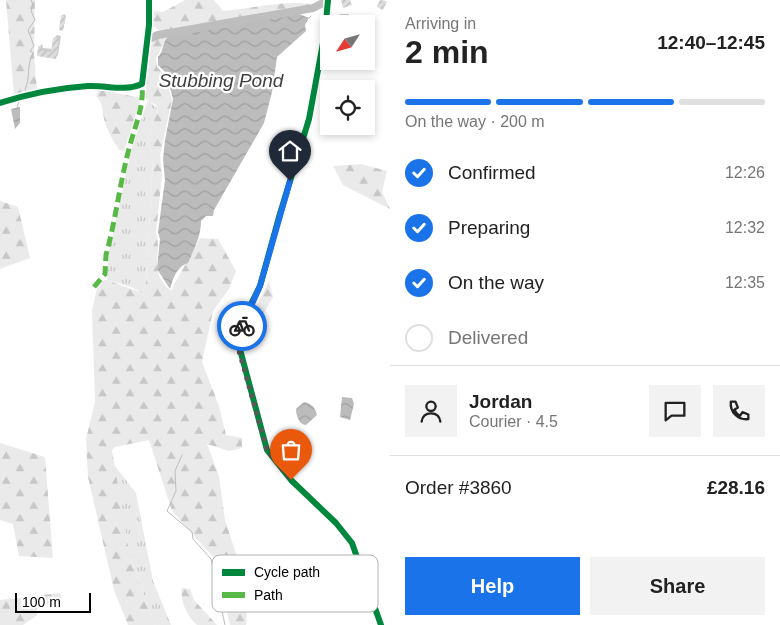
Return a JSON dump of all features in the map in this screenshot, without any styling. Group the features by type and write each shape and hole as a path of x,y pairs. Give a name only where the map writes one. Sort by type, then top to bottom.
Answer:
{"street":[{"path":"0,103 29,95 88,86 132,89 142,84 150,25 149,0"},
{"path":"147,40 158,35 313,8 328,1"},
{"path":"326,15 328,1"},
{"path":"313,8 321,15"},
{"path":"150,25 158,35"},
{"path":"320,59 309,119 260,286 242,326 238,342 267,450 291,480 336,523 352,543 356,555"},
{"path":"376,612 381,625"}],"green space":[{"path":"6,0 35,0 34,55 37,90 14,95"},
{"path":"185,0 214,0 223,11 278,4 309,4 306,7 161,32 152,25 154,11 163,12"},
{"path":"167,37 156,58 157,67 164,74 172,100 160,156 162,175 156,233 158,242 158,270 164,284 171,291 200,238 218,239 236,271 229,289 213,311 202,362 219,406 226,435 242,438 242,448 229,451 207,444 219,476 225,520 236,555 212,556 172,511 149,440 115,447 112,450 130,556 155,625 128,625 114,590 88,477 86,439 95,402 92,311 97,288 104,280 142,293 146,283 153,159 147,141 158,109 156,105 146,99 147,67 149,50 151,44 156,39"},
{"path":"98,89 141,98 124,151 119,150 107,128 101,104 96,96"},
{"path":"148,100 158,109 147,141 153,159 146,283 142,293 131,287 107,280 109,252 132,147"},
{"path":"361,164 387,171 382,192 390,209 343,185 333,166"},
{"path":"0,201 18,207 30,258 0,269"},
{"path":"269,281 273,297 242,351 241,336"},
{"path":"0,443 45,457 53,558 19,556 13,524 0,520"},
{"path":"114,465 136,493 153,581 171,625 155,625 130,556"},
{"path":"182,588 190,589 194,600 217,625 197,625 193,621 183,603"},
{"path":"60,593 62,602 37,606 37,615 23,625 0,625 0,600"},
{"path":"227,612 247,612 246,625 230,625"}],"water":[{"name":"Stubbing Pond","path":"299,14 309,18 305,25 306,31 277,57 272,92 264,123 214,210 213,216 206,216 201,221 195,248 188,263 178,270 170,289 157,269 160,239 158,232 165,180 163,159 173,99 166,73 158,65 158,57 165,41 169,36"},
{"path":"20,107 20,123 15,129 11,109"},
{"path":"342,397 352,398 354,404 350,420 340,417"},
{"path":"304,402 313,406 317,415 306,425 300,422 296,411"}],"building":[{"path":"341,0 350,0 352,5 343,8"},
{"path":"380,0 387,1 383,10 377,7"},
{"path":"61,15 65,19 63,31 59,30"},
{"path":"53,38 59,38 56,59 37,56 38,46 42,47 41,51 51,52"}],"waterway":[{"path":"25,90 33,53 30,51 34,46 28,30 35,20 31,11 33,5 31,0"},
{"path":"17,108 19,101"},
{"path":"182,455 175,471 176,491 167,511 192,532 193,539 211,559 212,564"},
{"path":"222,612 225,625"}],"marked path":[{"path":"94,287 105,274 106,255 123,172 141,108 142,84"}],"cycle path":[{"path":"0,103 32,94 66,88 88,86 129,88 142,84 149,25 149,0"},
{"path":"328,0 325,32 309,119 260,286 247,312 238,342 267,450 291,480 336,523 352,543 356,555"},
{"path":"376,612 381,625"}],"way so far":[{"path":"242,326 239,333 239,351 267,450 291,480"}],"route":[{"path":"242,326 247,312 256,299 290,181"}]}
